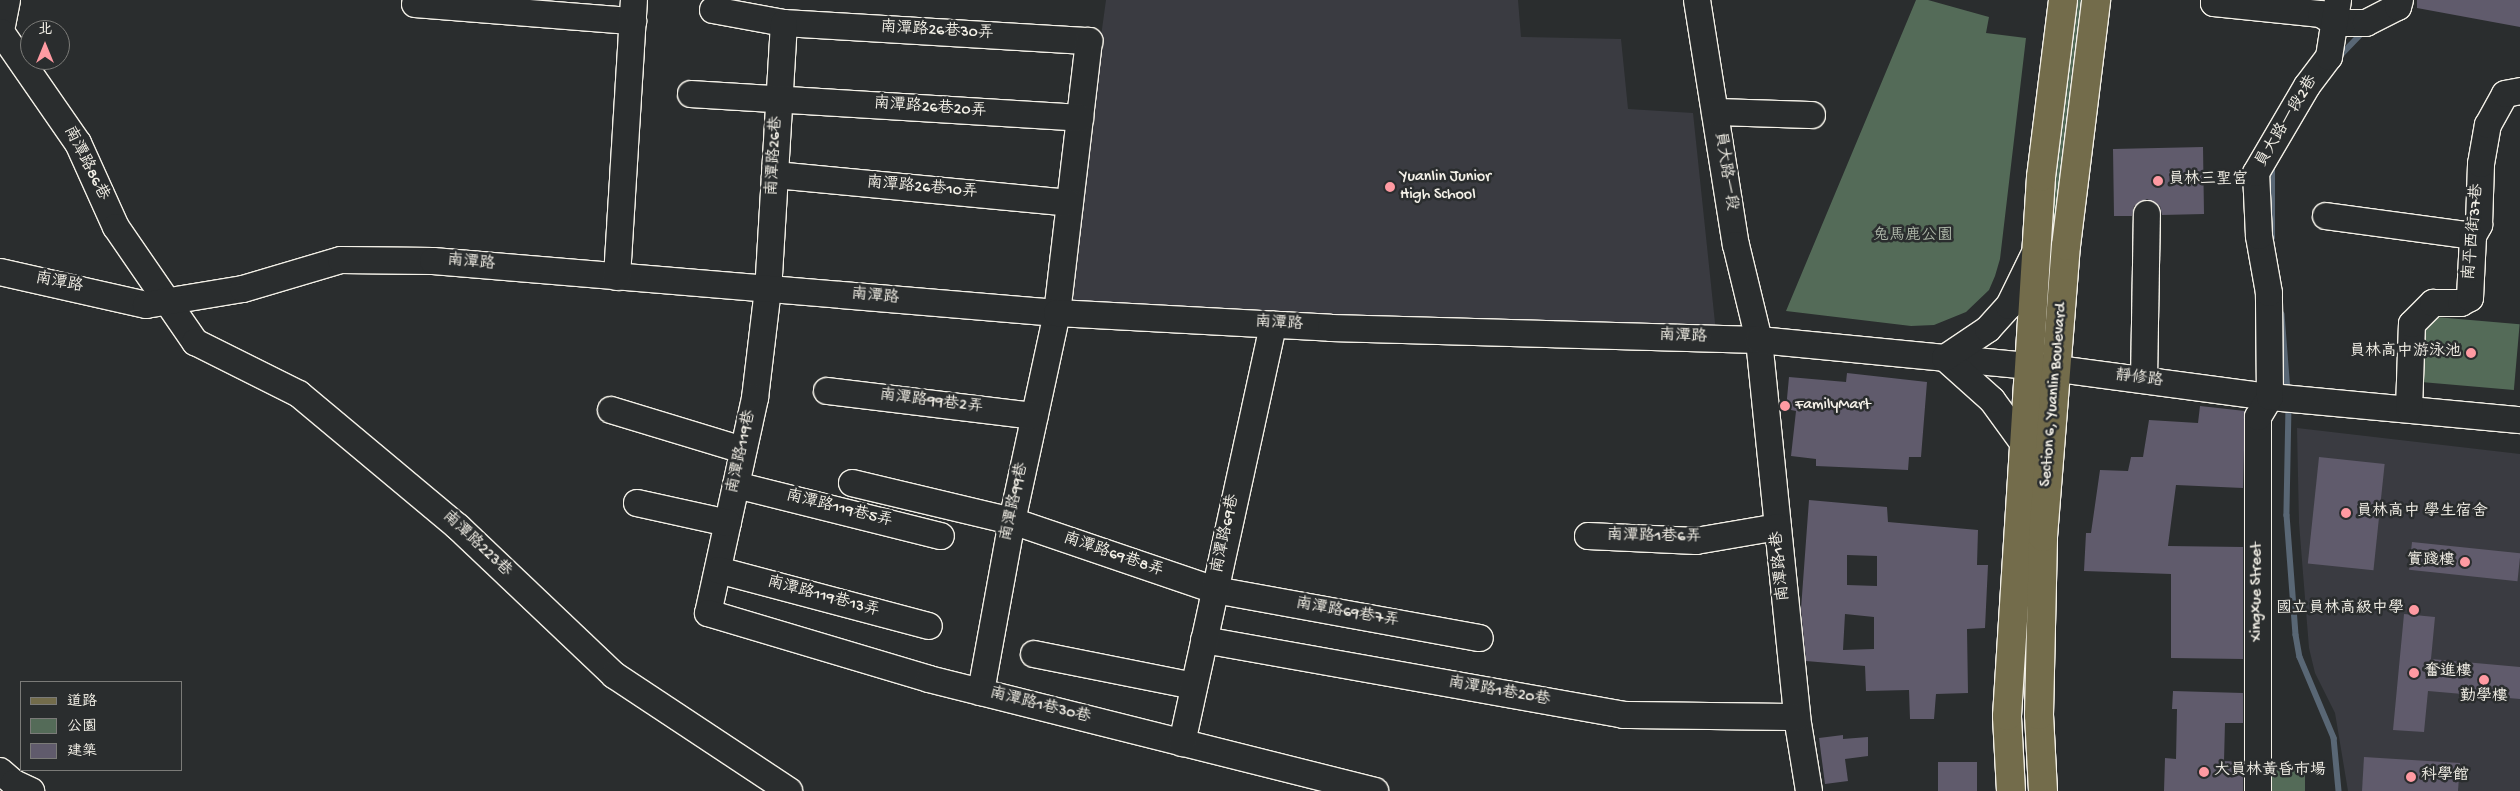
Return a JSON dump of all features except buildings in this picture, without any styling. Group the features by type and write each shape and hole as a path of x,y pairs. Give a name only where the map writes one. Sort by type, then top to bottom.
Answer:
{"main road":[{"name":"Section 6, Yuanlin Boulevard","path":"2011,791 2007,716 2024,444 2048,114 2063,0"},
{"name":"Section 6, Yuanlin Boulevard","path":"2043,791 2039,715 2043,537 2058,369 2066,246 2096,0"}],"street":[{"name":"南潭路86巷","path":"7,0 1,32 78,143 116,227 165,301"},
{"name":"員大路一段","path":"1697,0 1736,245 1759,340"},
{"path":"2214,0 2214,3 2321,14 2336,11 2366,23 2398,7 2400,0"},
{"path":"415,4 634,10 617,277"},
{"name":"南潭路26巷30弄","path":"713,10 784,23 1089,41"},
{"name":"員大路一段2巷","path":"2270,397 2269,293 2259,236 2256,173 2307,86 2329,57 2336,11"},
{"name":"南潭路26巷","path":"768,289 784,23"},
{"name":"南潭路99巷","path":"981,692 1012,521 1057,313 1089,41"},
{"name":"南平西街37巷","path":"2409,409 2412,324 2433,302 2461,302 2470,298 2473,236 2479,225 2481,164 2488,125 2505,94 2520,91"},
{"name":"南潭路26巷20弄","path":"691,94 1080,118"},
{"path":"1715,112 1812,115"},
{"name":"南潭路26巷10弄","path":"775,176 1070,203"},
{"path":"2144,380 2147,214"},
{"path":"2326,216 2473,236"},
{"path":"2024,444 1992,400 1946,358 1988,328 2009,306 2037,247"},
{"name":"南潭路","path":"0,272 146,305 242,289 341,260 433,261 1057,313 1272,325 1759,340"},
{"name":"南潭路119巷","path":"708,613 754,398 768,289"},
{"name":"南潭路223巷","path":"165,301 195,342 300,394 458,527 614,675 789,791"},
{"name":"南潭路69巷","path":"1182,742 1272,325"},
{"name":"靜修路","path":"1759,340 2058,369 2270,397 2520,420"},
{"name":"南潭路1巷","path":"1759,340 1797,717 1810,791"},
{"name":"南潭路99巷2弄","path":"828,390 1034,416"},
{"name":"Xingxue Street","path":"2258,791 2258,417 2270,397"},
{"path":"611,410 744,450"},
{"name":"南潭路69巷8弄","path":"852,483 1012,521 1215,590"},
{"name":"南潭路119巷5弄","path":"736,485 941,536"},
{"path":"637,503 728,522"},
{"name":"南潭路1巷6弄","path":"1588,536 1696,541 1778,527"},
{"name":"南潭路119巷13弄","path":"718,570 929,626"},
{"name":"南潭路69巷7弄","path":"1215,590 1480,638"},
{"name":"南潭路1巷30巷","path":"708,613 981,692 1375,791"},
{"name":"南潭路1巷20巷","path":"1204,640 1623,715 1797,717"},
{"path":"1034,654 1194,686"},
{"path":"0,771 14,784 31,791"}],"shaded area":[{"name":"Yuanlin Junior High School","path":"1106,0 1518,0 1521,37 1621,39 1628,109 1693,113 1717,342 1069,309 1070,261"},
{"name":"國立員林高級中學","path":"2297,428 2520,454 2520,791 2348,791 2335,713 2315,673 2309,648 2299,523"}],"green space":[{"name":"兔馬鹿公園","path":"1916,0 1928,0 1989,17 1986,33 2026,38 2000,259 1995,276 1989,290 1966,312 1934,325 1911,326 1786,311"},
{"path":"2074,0 2081,0 2063,146 2055,299 2049,321 2055,155"},
{"name":"員林高中游泳池","path":"2424,316 2520,324 2514,390 2418,382"},
{"path":"2268,770 2305,770 2305,791 2268,791"}],"waterway":[{"path":"2337,59 2365,30"},
{"path":"2272,167 2272,238"},
{"path":"2282,314 2288,392"},
{"path":"2289,406 2287,515 2296,635 2300,657 2334,738 2339,791"}],"place":[{"name":"員林三聖宮","path":"2158,181"},
{"name":"Yuanlin Junior High School","path":"1390,187"},
{"name":"員林高中游泳池","path":"2471,353"},
{"name":"FamilyMart","path":"1785,406"},
{"name":"員林高中 學生宿舍","path":"2346,513"},
{"name":"實踐樓","path":"2465,562"},
{"name":"國立員林高級中學","path":"2414,610"},
{"name":"奮進樓","path":"2414,673"},
{"name":"勤學樓","path":"2484,680"},
{"name":"大員林黃昏市場","path":"2204,772"},
{"name":"科學館","path":"2411,777"}]}
